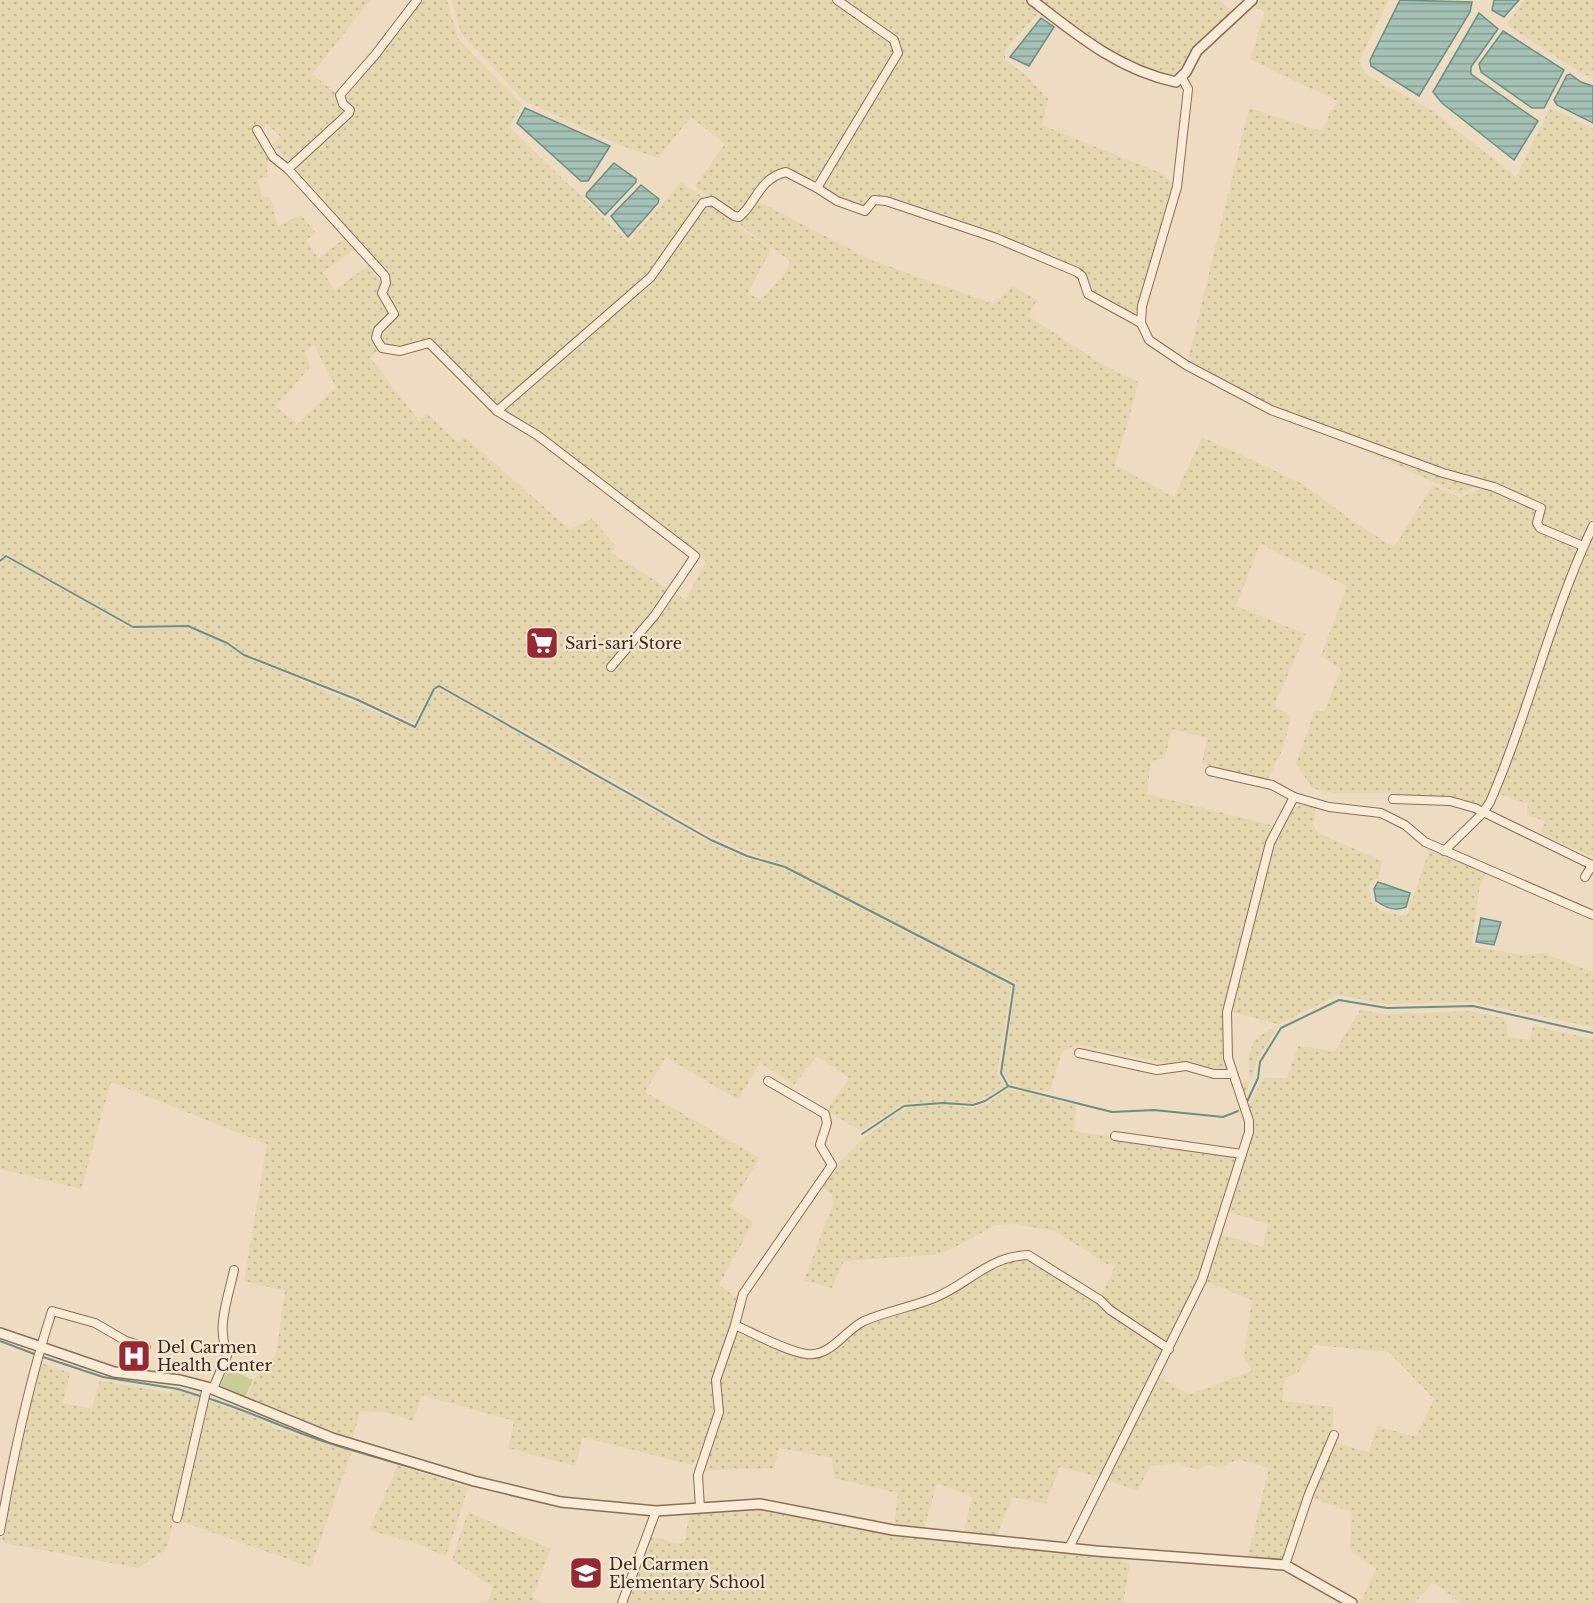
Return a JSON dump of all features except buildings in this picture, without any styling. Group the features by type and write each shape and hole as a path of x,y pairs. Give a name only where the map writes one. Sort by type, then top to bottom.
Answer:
{"street":[{"path":"288,169 349,113 350,110 343,104 340,95 417,0"},
{"path":"817,188 898,53 894,40 837,0"},
{"path":"1032,0 1088,44 1122,64 1173,81 1182,78 1197,51 1252,0"},
{"path":"1182,78 1188,89 1180,173 1142,306 1141,322 1149,340 1186,366 1271,410 1443,473 1494,487 1541,508 1537,523 1540,528 1583,546"},
{"path":"257,130 273,157 288,169 385,276 386,283 382,293 393,314 378,330 376,338 382,348 400,351 429,343 496,411 537,435 695,556 655,615 611,667"},
{"path":"496,411 651,277 703,202 712,201 739,217 755,193 786,172 837,201 864,211 874,200 886,201 1006,243 1077,272 1082,276 1088,294 1141,322"},
{"path":"1444,851 1483,813 1502,773 1583,546 1593,526"},
{"path":"1210,771 1272,785 1294,797 1329,807 1381,813 1406,825 1425,842 1593,915"},
{"path":"1069,1548 1202,1280 1249,1132 1250,1121 1231,1074 1227,1049 1227,1012 1270,843 1294,797"},
{"path":"1393,799 1450,801 1483,813 1592,865 1585,878"},
{"path":"1079,1053 1157,1070 1186,1066 1214,1074 1231,1074"},
{"path":"700,1508 698,1475 719,1412 716,1380 743,1294 832,1165 820,1145 827,1123 825,1113 768,1081"},
{"path":"1115,1136 1242,1154"},
{"path":"735,1325 807,1354 820,1353 831,1348 839,1338 864,1321 932,1299 997,1260 1028,1255 1100,1300 1110,1310 1169,1349"},
{"path":"177,1518 210,1388 228,1353 222,1337 234,1270"},
{"path":"0,1531 41,1346 52,1311 96,1323 126,1341 146,1347"},
{"path":"0,1333 114,1372 180,1380 210,1388 332,1438 474,1481 561,1502 656,1511 760,1504 893,1530 1069,1548 1285,1565 1352,1603"},
{"path":"1285,1565 1309,1494 1334,1435"},
{"path":"622,1603 656,1511"}],"shaded area":[{"path":"0,0 370,0 312,74 337,94 347,111 291,163 272,145 281,137 266,123 260,136 272,158 267,169 268,176 257,179 262,197 270,197 278,226 301,215 316,233 306,240 318,258 347,237 357,248 323,272 335,290 370,264 384,276 381,293 392,314 376,329 381,348 370,357 419,421 427,414 459,443 465,437 569,529 592,519 616,546 611,553 686,600 706,561 500,412 652,278 703,204 709,203 737,221 740,228 769,247 770,251 748,293 761,300 785,273 790,261 741,226 739,220 754,199 871,260 994,304 1012,286 1037,300 1028,316 1103,365 1139,382 1115,465 1174,497 1202,437 1303,484 1358,525 1394,547 1433,485 1460,498 1484,486 1540,509 1536,523 1580,547 1487,801 1482,807 1450,799 1394,793 1336,793 1312,788 1296,764 1315,710 1324,712 1341,669 1321,656 1347,586 1260,544 1236,606 1306,634 1274,706 1290,715 1291,720 1281,753 1266,782 1208,769 1209,765 1202,763 1207,738 1172,729 1165,758 1151,761 1147,794 1275,826 1267,842 1252,896 1224,1012 1224,1040 1229,1077 1077,1044 1062,1052 1050,1091 1024,1089 1010,1083 1003,1072 1016,983 847,900 787,866 713,837 566,753 440,685 433,688 414,723 359,698 245,654 227,641 188,625 133,626 6,554 0,558","holes":["314,345 336,387 297,424 276,406 310,367 305,352"]},
{"path":"420,0 447,0 458,39 522,105 509,127 629,243 679,184 682,183 703,197 649,276 496,408 429,341 400,349 384,346 378,338 379,331 393,317 383,293 387,283 293,172 293,168 350,115 341,95 376,57"},
{"path":"452,0 834,0 894,43 896,53 832,153 818,182 813,184 785,170 763,180 737,218 695,186 725,144 691,117 658,158 620,145 523,100 461,33"},
{"path":"840,0 1026,0 1040,11 1005,50 1005,60 1027,76 1048,99 1042,125 1165,175 1177,189 1134,318 1137,326 1088,294 1082,275 996,236 872,199 864,209 838,200 824,190 822,185 901,51 897,41"},
{"path":"1036,0 1219,0 1236,14 1176,79 1125,64"},
{"path":"1256,0 1389,0 1359,61 1367,75 1431,110 1516,177 1550,108 1593,129 1593,519 1581,544 1540,528 1542,512 1484,482 1460,494 1271,408 1187,364 1249,108 1321,131 1337,101 1250,59 1265,12 1250,5"},
{"path":"1400,0 1472,2 1470,12 1419,96 1371,66 1370,60"},
{"path":"1494,0 1519,0 1504,17 1492,10"},
{"path":"1524,0 1593,0 1593,77 1583,74 1507,25"},
{"path":"1479,13 1498,29 1471,67 1471,74 1538,121 1514,160 1442,103 1433,92"},
{"path":"1041,18 1054,27 1029,66 1010,57"},
{"path":"1503,31 1564,70 1544,108 1532,108 1481,72 1479,64"},
{"path":"1570,74 1581,82 1593,86 1593,123 1557,105 1554,100 1567,75"},
{"path":"525,108 610,146 588,181 581,181 517,123"},
{"path":"614,163 636,179 636,182 605,215 586,196"},
{"path":"641,185 659,199 658,203 628,237 611,216"},
{"path":"1593,535 1593,857 1540,833 1545,821 1527,815 1528,804 1497,793 1575,574"},
{"path":"6,558 132,629 188,628 226,644 243,656 416,729 435,690 439,688 709,842 746,858 784,869 1011,986 997,1074 1006,1087 973,1103 904,1103 861,1131 826,1111 849,1078 817,1056 794,1085 760,1063 738,1100 666,1057 645,1092 760,1158 730,1206 753,1223 719,1285 737,1298 730,1329 717,1367 717,1412 712,1433 692,1465 583,1437 575,1466 508,1448 514,1421 422,1395 413,1421 385,1412 360,1411 353,1438 333,1434 247,1399 254,1379 276,1355 285,1291 244,1281 267,1144 111,1082 81,1189 0,1169 0,563"},
{"path":"1300,805 1316,808 1313,825 1318,833 1382,861 1379,878 1371,881 1369,889 1372,903 1381,911 1407,916 1430,848 1487,871 1480,885 1471,946 1521,955 1543,953 1593,972 1593,1027 1472,1002 1388,1004 1338,995 1279,1024 1257,1061 1244,1100 1238,1085 1250,1080 1248,1059 1254,1040 1278,1024 1231,1012 1273,844 1290,812"},
{"path":"1378,882 1410,893 1406,907 1390,908 1376,901 1374,889"},
{"path":"1481,918 1501,922 1494,945 1476,942"},
{"path":"1360,1010 1386,1014 1473,1011 1506,1019 1508,1037 1530,1040 1533,1026 1593,1039 1593,1603 1461,1603 1433,1582 1415,1603 1360,1603 1376,1569 1350,1551 1351,1512 1312,1498 1333,1442 1369,1452 1377,1426 1416,1437 1434,1399 1389,1352 1314,1345 1298,1373 1285,1378 1282,1401 1333,1407 1333,1430 1303,1505 1285,1563 1247,1559 1269,1468 1238,1459 1222,1467 1204,1465 1198,1470 1178,1463 1151,1466 1137,1491 1107,1480 1158,1377 1190,1394 1252,1371 1244,1357 1252,1300 1204,1281 1220,1234 1263,1247 1268,1224 1226,1211 1252,1133 1247,1110 1263,1078 1287,1078 1298,1046 1335,1051"},
{"path":"1008,1089 1076,1105 1074,1131 1239,1155 1199,1279 1168,1347 1100,1298 1116,1264 1107,1264 1055,1231 1013,1224 996,1225 942,1254 844,1261 832,1288 804,1280 833,1204 832,1195 823,1188 838,1163 863,1138 906,1108 945,1105 973,1108 986,1104"},
{"path":"1024,1257 1033,1258 1165,1349 1099,1477 1059,1467 1046,1504 1012,1497 997,1536 964,1533 972,1497 937,1483 924,1529 894,1527 898,1493 834,1478 832,1458 779,1448 774,1468 694,1471 713,1440 717,1380 733,1333 746,1334 820,1355 865,1323 937,1304 947,1294 998,1262 1022,1261"},
{"path":"42,1363 70,1373 63,1403 92,1409 100,1380 167,1393 179,1390 200,1397 167,1549 138,1568 5,1543 2,1538 21,1438"},
{"path":"206,1400 252,1416 275,1428 352,1451 311,1567 180,1521"},
{"path":"398,1465 468,1488 446,1556 415,1543 369,1530"},
{"path":"761,1507 892,1533 1122,1555 1123,1562 1130,1564 1123,1603 625,1603 651,1536 678,1544 685,1542 689,1512"},
{"path":"468,1512 551,1549 532,1597 543,1603 487,1603 493,1587 452,1560"}],"green space":[{"path":"228,1368 253,1380 244,1399 220,1387"}],"waterway":[{"path":"0,561 6,556 133,627 188,626 227,643 244,655 358,700 415,727 434,689 439,686 711,840 747,856 785,867 1014,985 1001,1073 1008,1086 1112,1112 1154,1110 1223,1117 1238,1111"},
{"path":"1246,1104 1258,1078 1260,1062 1281,1028 1339,1000 1387,1008 1473,1006 1593,1033"},
{"path":"862,1134 904,1106 943,1103 973,1105 985,1101 1007,1087"},
{"path":"0,1341 37,1355"},
{"path":"43,1357 103,1377 178,1389 200,1396"},
{"path":"207,1398 316,1439 469,1484"}],"place":[{"name":"Sari-sari Store","path":"542,643"},
{"name":"Del Carmen Health Center","path":"134,1356"},
{"name":"Del Carmen Elementary School","path":"586,1573"}]}
